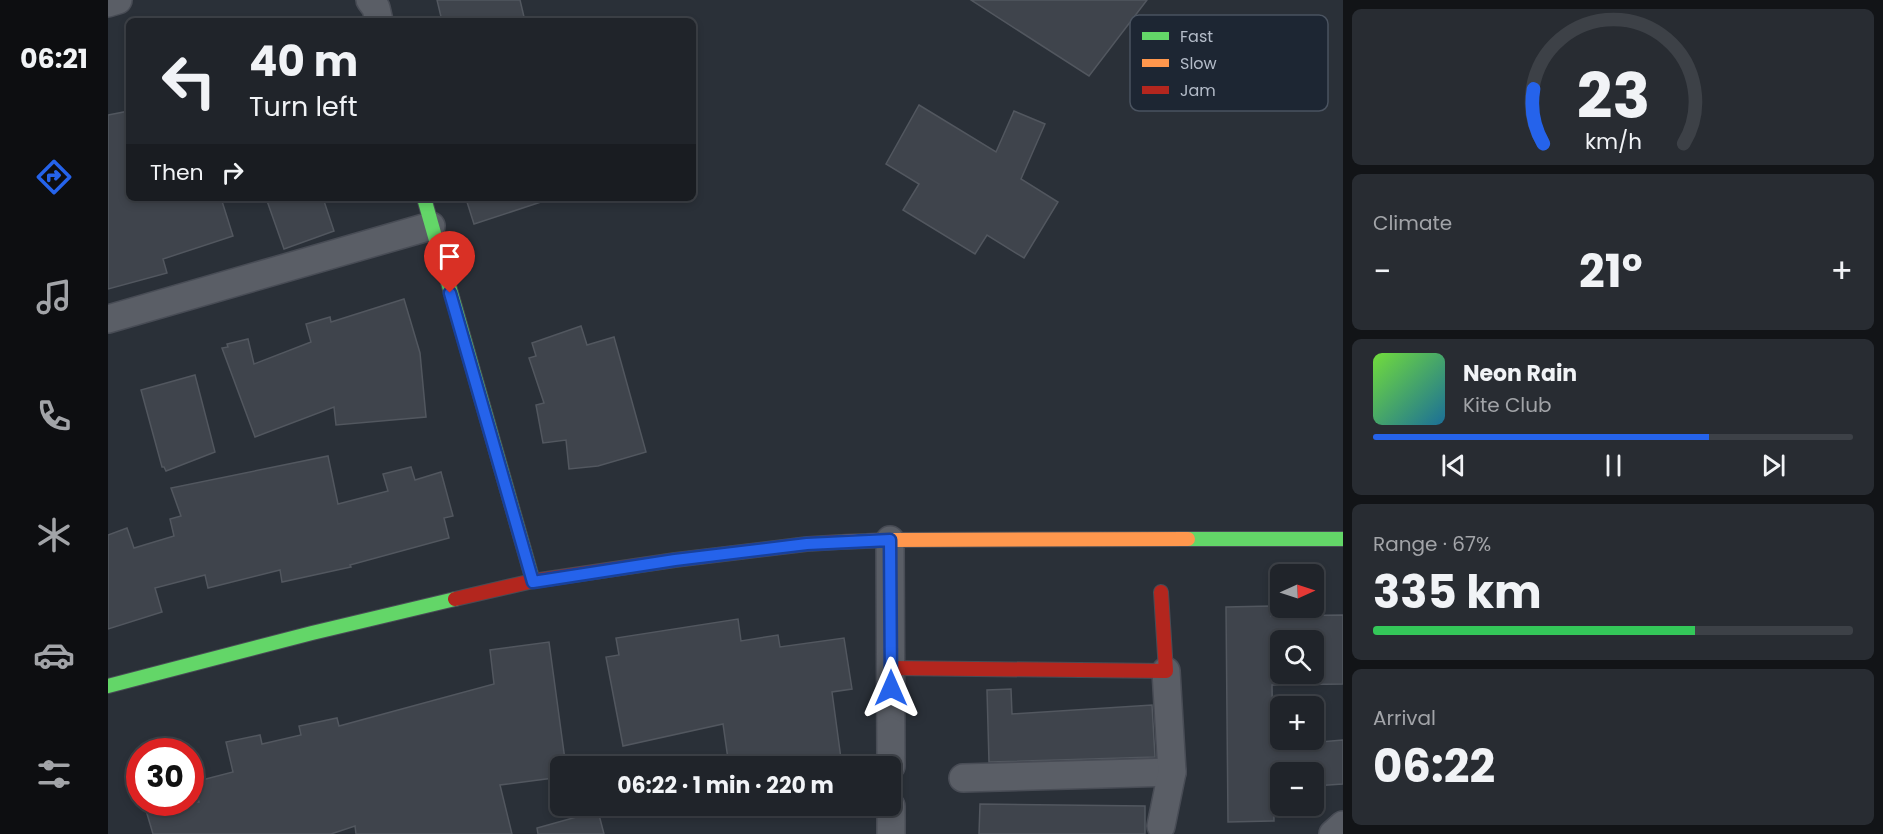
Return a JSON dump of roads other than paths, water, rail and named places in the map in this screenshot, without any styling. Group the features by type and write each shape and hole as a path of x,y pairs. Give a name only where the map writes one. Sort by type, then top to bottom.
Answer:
{"street":[{"path":"108,3 118,0"},
{"path":"370,0 376,8 378,18"},
{"path":"424,201 533,582"},
{"path":"108,319 431,226"},
{"path":"108,686 312,633 533,582 675,560 807,544 890,540 1343,539"},
{"path":"890,540 891,756"},
{"path":"1161,592 1172,772 1161,826"},
{"path":"891,668 1166,671"},
{"path":"963,778 1172,772"},
{"path":"891,816 891,834"},
{"path":"1333,834 1343,825"}]}
